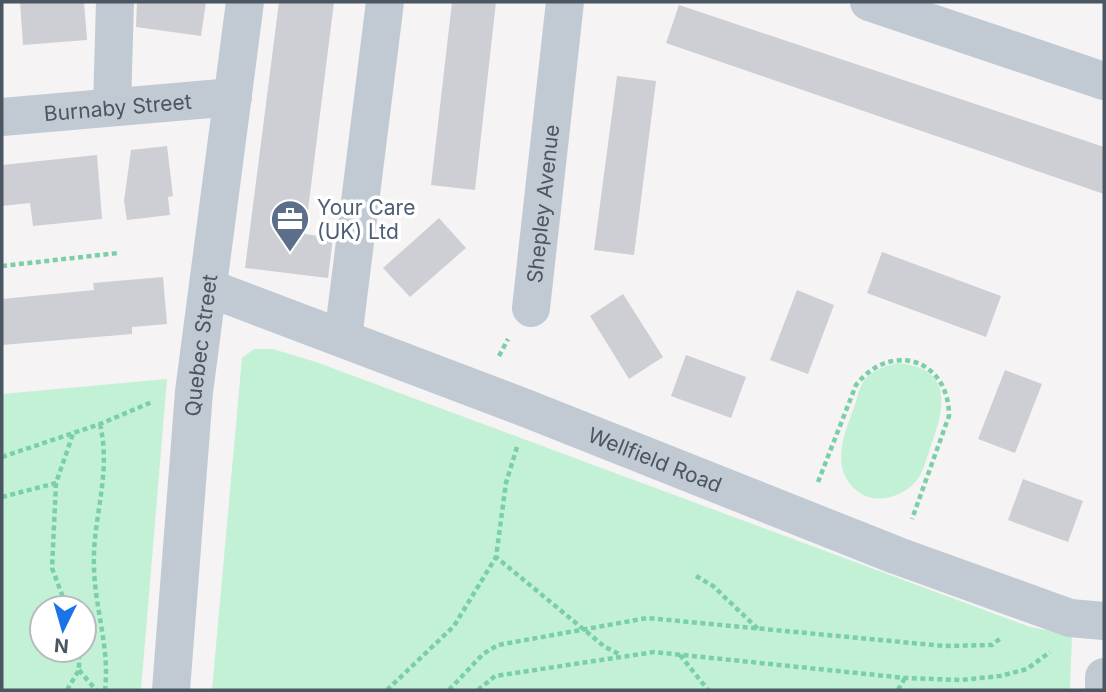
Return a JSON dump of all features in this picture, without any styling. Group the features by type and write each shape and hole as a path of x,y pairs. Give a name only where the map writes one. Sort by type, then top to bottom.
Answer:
{"street":[{"path":"112,107 115,2"},
{"name":"Quebec Street","path":"171,690 194,392 245,2"},
{"path":"343,338 385,2"},
{"name":"Shepley Avenue","path":"531,308 565,2"},
{"path":"869,2 1104,81"},
{"name":"Burnaby Street","path":"2,117 233,97"},
{"name":"Wellfield Road","path":"209,288 528,409 898,556 1027,603 1087,620"},
{"path":"1104,677 1104,690"}],"path":[{"path":"2,266 118,253"},
{"name":"Shepley Avenue","path":"481,391 517,320 531,308"},
{"path":"804,519 856,385 865,373 881,363 900,359 919,363 935,373 943,386 949,400 948,416 898,556"},
{"path":"2,457 74,430 100,424 139,406 194,392"},
{"path":"387,690 454,626 496,557 506,483 528,409"},
{"path":"100,424 106,465 94,548 94,571 106,656 105,690"},
{"path":"62,594 52,568 56,483 74,430"},
{"path":"2,496 56,483"},
{"path":"496,557 605,647 622,655"},
{"path":"696,576 713,586 758,629"},
{"path":"449,690 483,654 498,645 648,618 974,648 992,645 1004,636 1027,603"},
{"path":"478,690 495,676 654,652 905,678 961,680 1000,676 1027,668 1087,620"},
{"path":"680,654 708,690"},
{"path":"67,690 79,670 79,664"},
{"path":"79,670 96,690"},
{"path":"898,690 905,678"}],"green space":[{"path":"254,349 273,349 316,362 1030,627 1072,635 1070,690 212,690 242,358"},
{"path":"897,363 927,371 935,379 940,388 941,412 926,461 912,486 890,497 867,497 850,484 844,474 841,463 843,440 865,379 878,370"},
{"path":"167,379 141,690 2,690 2,394"}],"building":[{"path":"20,2 84,2 87,40 23,45"},
{"path":"137,2 206,2 201,36 136,27"},
{"path":"279,2 334,2 305,234 333,238 328,278 245,268"},
{"path":"452,2 496,2 475,190 431,185"},
{"path":"679,5 1104,147 1104,194 666,43"},
{"path":"617,76 656,81 634,255 594,250"},
{"path":"167,146 173,196 168,197 170,215 127,220 124,201 131,150"},
{"path":"97,155 102,219 33,226 30,203 2,206 2,165"},
{"path":"439,218 466,248 410,297 383,268"},
{"path":"882,252 1001,296 986,337 867,293"},
{"path":"163,277 167,324 132,327 132,334 2,345 2,299 94,290 93,283"},
{"path":"797,290 834,305 808,374 770,360"},
{"path":"623,294 663,357 629,379 590,316"},
{"path":"686,355 746,377 731,418 671,396"},
{"path":"1005,370 1042,384 1015,453 978,439"},
{"path":"1023,479 1083,501 1068,542 1008,520"}],"place":[{"name":"Your Care (UK) Ltd","path":"290,253"}]}
